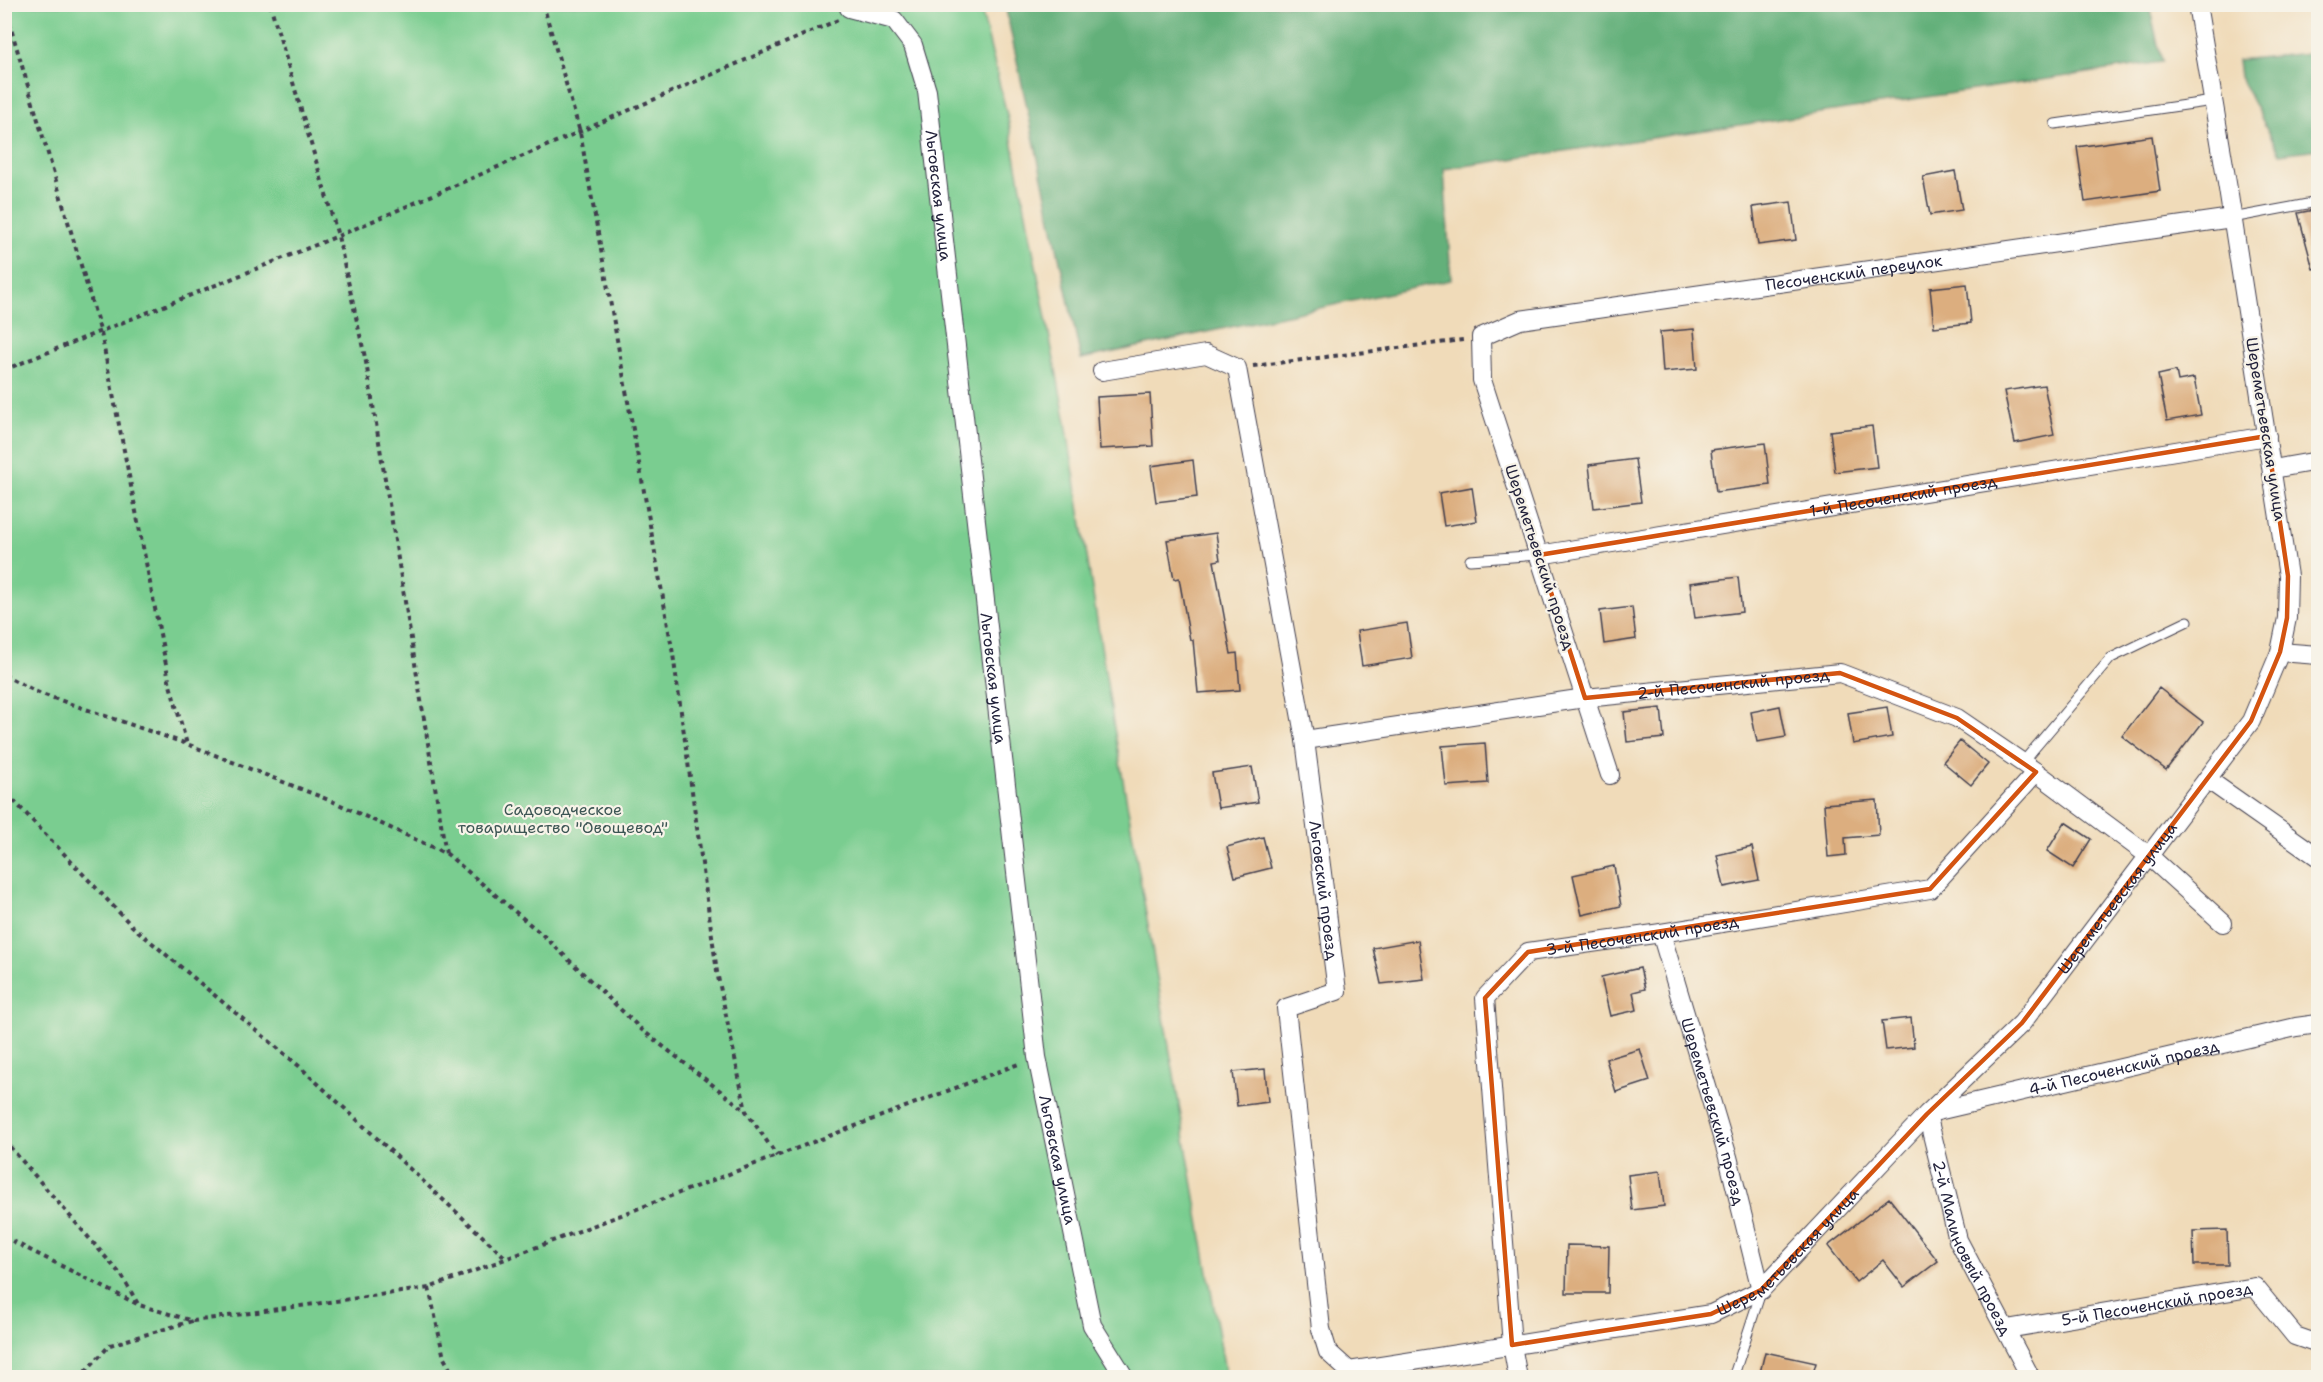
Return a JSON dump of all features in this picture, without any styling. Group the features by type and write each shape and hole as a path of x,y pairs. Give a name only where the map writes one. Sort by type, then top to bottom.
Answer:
{"street":[{"name":"Шереметьевская улица","path":"1349,1371 1711,1314 1761,1290 1927,1114 2022,1023 2251,721 2280,652 2288,618 2288,576 2197,4"},
{"name":"Льговская улица","path":"849,8 894,20 913,45 927,91 1037,1057 1092,1325 1125,1377"},
{"name":"Песоченский переулок","path":"1481,338 1520,320 2232,218"},
{"name":"Шереметьевский проезд","path":"1481,338 1482,380 1610,775"},
{"path":"1102,371 1206,354 1237,368"},
{"name":"Льговский проезд","path":"1237,368 1305,740 1337,991 1286,1008 1321,1329 1328,1352 1349,1371"},
{"name":"1-й Песоченский проезд","path":"1539,555 2267,436"},
{"path":"2272,469 2319,461"},
{"path":"2280,652 2319,655"},
{"name":"2-й Песоченский проезд","path":"1305,740 1585,698 1840,673 1957,718 2029,767 2149,856"},
{"name":"3-й Песоченский проезд","path":"1518,1377 1512,1345 1485,998 1528,952 1930,890 2029,767"},
{"path":"2207,779 2319,857"},
{"path":"2149,856 2223,923"},
{"name":"Шереметьевский проезд","path":"1661,933 1728,1157 1761,1290"},
{"name":"4-й Песоченский проезд","path":"1927,1114 2296,1027 2319,1024"},
{"name":"2-й Малиновый проезд","path":"1927,1114 1958,1240 2031,1377"},
{"name":"5-й Песоченский проезд","path":"2007,1329 2255,1287 2295,1336 2319,1344"}],"lane":[{"path":"2055,124 2213,101"},
{"path":"2232,218 2319,202"},
{"path":"1470,560 1539,555"},
{"path":"2029,767 2111,658 2188,621"},
{"path":"1732,1377 1761,1290"}],"path":[{"path":"4,4 101,333 170,685 187,744"},
{"path":"270,4 338,236 366,362 447,855"},
{"path":"543,4 580,132 673,654 717,972 746,1111"},
{"path":"4,370 338,236 837,22 849,8"},
{"path":"1237,368 1481,338"},
{"path":"4,675 39,693 187,744 334,802 447,855 545,937 642,1030 746,1111 777,1156"},
{"path":"4,785 14,801 132,926 299,1066 507,1259"},
{"path":"79,1377 110,1345 193,1321 429,1288 1037,1057"},
{"path":"4,1140 122,1276 139,1305"},
{"path":"4,1237 139,1305 193,1321"},
{"path":"429,1288 444,1358 455,1377"}],"highlighted area":[{"path":"2267,436 2288,576 2287,618 2280,652 2251,721 2022,1023 1927,1114 1761,1290 1711,1314 1512,1345 1485,998 1528,952 1930,889 2036,772 1957,718 1840,673 1585,698 1539,555"}],"green space":[{"name":"Садоводческое товарищество \"Овощевод\"","path":"5,5 980,5 1008,119 1066,423 1113,722 1226,1377 5,1378"},
{"path":"1005,5 2149,5 2162,62 1444,169 1451,280 1081,359"},
{"path":"2318,52 2318,149 2280,154 2240,77 2238,60"}],"building":[{"path":"2152,136 2160,191 2085,202 2077,147"},
{"path":"1955,171 1962,210 1930,215 1923,177"},
{"path":"1791,202 1796,240 1758,245 1753,207"},
{"path":"2319,209 2319,268 2313,269 2298,213"},
{"path":"1967,284 1971,323 1934,327 1930,288"},
{"path":"1694,329 1697,369 1663,372 1660,332"},
{"path":"2176,371 2178,381 2194,378 2201,415 2167,421 2158,375"},
{"path":"2044,385 2054,435 2015,443 2004,391"},
{"path":"1150,394 1153,446 1100,449 1097,397"},
{"path":"1872,426 1877,467 1835,472 1830,431"},
{"path":"1765,443 1770,485 1716,492 1711,450"},
{"path":"1635,459 1641,502 1594,508 1589,465"},
{"path":"1193,460 1197,497 1156,502 1151,466"},
{"path":"1472,487 1477,521 1444,526 1439,493"},
{"path":"1216,533 1220,560 1214,561 1231,654 1237,653 1240,690 1198,693 1193,640 1190,640 1179,578 1174,579 1167,540"},
{"path":"1738,577 1742,612 1695,618 1690,583"},
{"path":"1632,607 1636,639 1604,644 1600,611"},
{"path":"1407,623 1412,658 1362,666 1357,631"},
{"path":"2159,688 2203,722 2166,770 2122,736"},
{"path":"1780,706 1786,737 1757,742 1751,712"},
{"path":"1887,707 1892,737 1853,744 1848,713"},
{"path":"1661,708 1664,738 1627,742 1624,712"},
{"path":"1960,741 1988,764 1971,785 1943,762"},
{"path":"1485,743 1488,783 1446,786 1442,746"},
{"path":"1252,767 1258,802 1218,808 1212,773"},
{"path":"1877,800 1879,835 1845,838 1846,855 1828,857 1824,804"},
{"path":"2065,822 2091,839 2073,868 2047,851"},
{"path":"1263,837 1271,868 1235,877 1227,847"},
{"path":"1752,847 1759,880 1724,887 1717,855"},
{"path":"1614,866 1621,906 1582,915 1573,875"},
{"path":"1418,940 1424,979 1381,984 1373,948"},
{"path":"1640,968 1645,989 1633,992 1637,1010 1610,1016 1601,977"},
{"path":"1911,1018 1914,1047 1886,1050 1882,1021"},
{"path":"1640,1049 1650,1081 1616,1092 1606,1059"},
{"path":"1265,1069 1268,1102 1237,1106 1233,1072"},
{"path":"1660,1171 1664,1206 1632,1210 1628,1175"},
{"path":"1889,1198 1938,1261 1904,1287 1883,1260 1856,1282 1828,1246"},
{"path":"2227,1230 2228,1265 2194,1265 2193,1231"},
{"path":"1567,1245 1609,1246 1608,1293 1566,1293"},
{"path":"1765,1352 1816,1363 1812,1377 1759,1377"}]}
